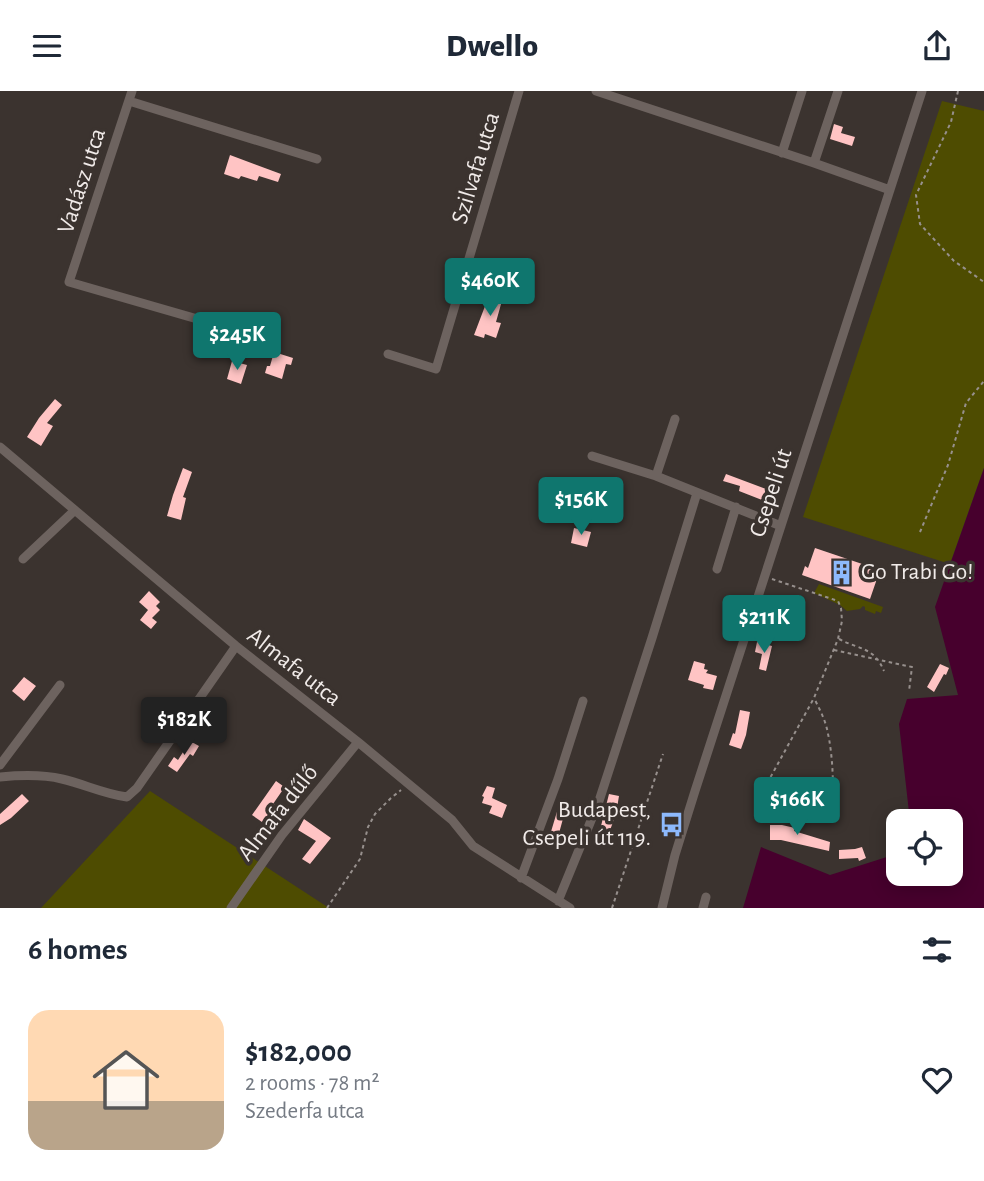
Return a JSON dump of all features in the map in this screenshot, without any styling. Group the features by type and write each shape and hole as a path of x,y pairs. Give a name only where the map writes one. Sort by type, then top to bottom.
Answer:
{"street":[{"name":"Szilvafa utca","path":"388,354 436,369 519,91"},
{"path":"596,91 624,95 890,190"},
{"path":"782,153 802,91"},
{"path":"814,163 838,91"},
{"name":"Csepeli út","path":"662,908 685,823 922,91"},
{"path":"131,96 317,159"},
{"name":"Vadász utca","path":"131,96 69,282 256,336"},
{"path":"656,476 675,419"},
{"name":"Almafa utca","path":"0,447 236,646 452,820 473,846 570,908"},
{"path":"592,456 656,476 781,526"},
{"path":"558,901 599,801 697,492"},
{"path":"717,569 736,507"},
{"path":"23,559 75,510"},
{"path":"0,777 43,776 127,797 236,646"},
{"path":"0,765 60,685"},
{"path":"521,878 558,779 583,701"},
{"name":"Almafa dűlő","path":"231,908 282,835 358,742"},
{"path":"703,908 706,897"}],"path":[{"path":"958,91 951,122 916,195 920,224 954,261 984,282"},
{"path":"920,532 948,465 966,403 984,381"},
{"path":"765,576 838,601 841,608 842,621 838,639 814,698 764,789 771,803 804,819 817,821 825,818 830,811 833,785 829,735 814,698"},
{"path":"838,639 867,650 880,660 884,671"},
{"path":"833,649 912,667 909,691"},
{"path":"612,908 663,754"},
{"path":"327,908 360,859 368,827 375,814 409,784"}],"shaded area":[{"path":"942,101 984,111 984,468 950,564 803,517"},
{"path":"984,468 984,908 743,908 761,847 830,875 886,857 886,886 963,886 963,809 909,809 899,724 907,699 958,695 935,607"},
{"path":"819,584 883,607 881,613 876,611 875,614 865,610 863,606 847,611 814,593"},
{"path":"150,791 329,908 41,908"}],"building":[{"path":"834,124 843,127 841,133 855,137 852,146 830,139"},
{"path":"230,155 281,174 278,182 259,176 257,181 224,174"},
{"path":"490,293 503,297 496,322 501,323 496,338 485,334 484,338 474,335"},
{"path":"274,352 293,358 291,365 286,364 282,379 265,373"},
{"path":"232,361 247,365 241,384 227,379"},
{"path":"55,399 62,405 47,423 53,426 41,446 27,437"},
{"path":"183,468 192,472 183,497 186,498 181,520 167,516"},
{"path":"726,474 766,489 762,500 739,491 740,486 723,481"},
{"path":"574,528 591,532 587,547 571,543"},
{"name":"Go Trabi Go!","path":"815,548 880,570 870,599 802,575 805,566 808,568"},
{"path":"149,591 160,602 156,606 160,610 152,618 157,622 151,629 140,620 148,610 139,602"},
{"path":"757,642 772,646 766,671 759,669 762,654 755,652"},
{"path":"694,661 705,664 704,669 708,670 706,673 717,676 713,690 688,680"},
{"path":"940,664 949,668 934,692 927,687"},
{"path":"24,677 36,686 24,701 12,691"},
{"path":"740,710 750,712 741,749 729,745 733,733 735,734"},
{"path":"190,741 199,746 177,772 168,766 174,757 178,760"},
{"path":"276,781 283,786 273,804 277,806 269,818 266,816 262,822 252,815"},
{"path":"487,786 495,788 492,798 507,805 502,818 489,813 492,806 482,803"},
{"path":"22,794 29,801 0,825 0,814"},
{"path":"609,794 619,796 616,814 606,841 598,838"},
{"path":"559,805 582,809 578,820 564,815 558,837 550,835"},
{"path":"304,819 331,838 310,864 302,859 316,841 298,830"},
{"path":"770,825 795,828 794,831 830,842 829,851 770,840"},
{"path":"862,847 866,858 859,861 858,858 839,859 839,850"}],"place":[{"name":"Go Trabi Go!","path":"841,572"},
{"name":"Budapest, Csepeli út 119.","path":"671,824"}]}
